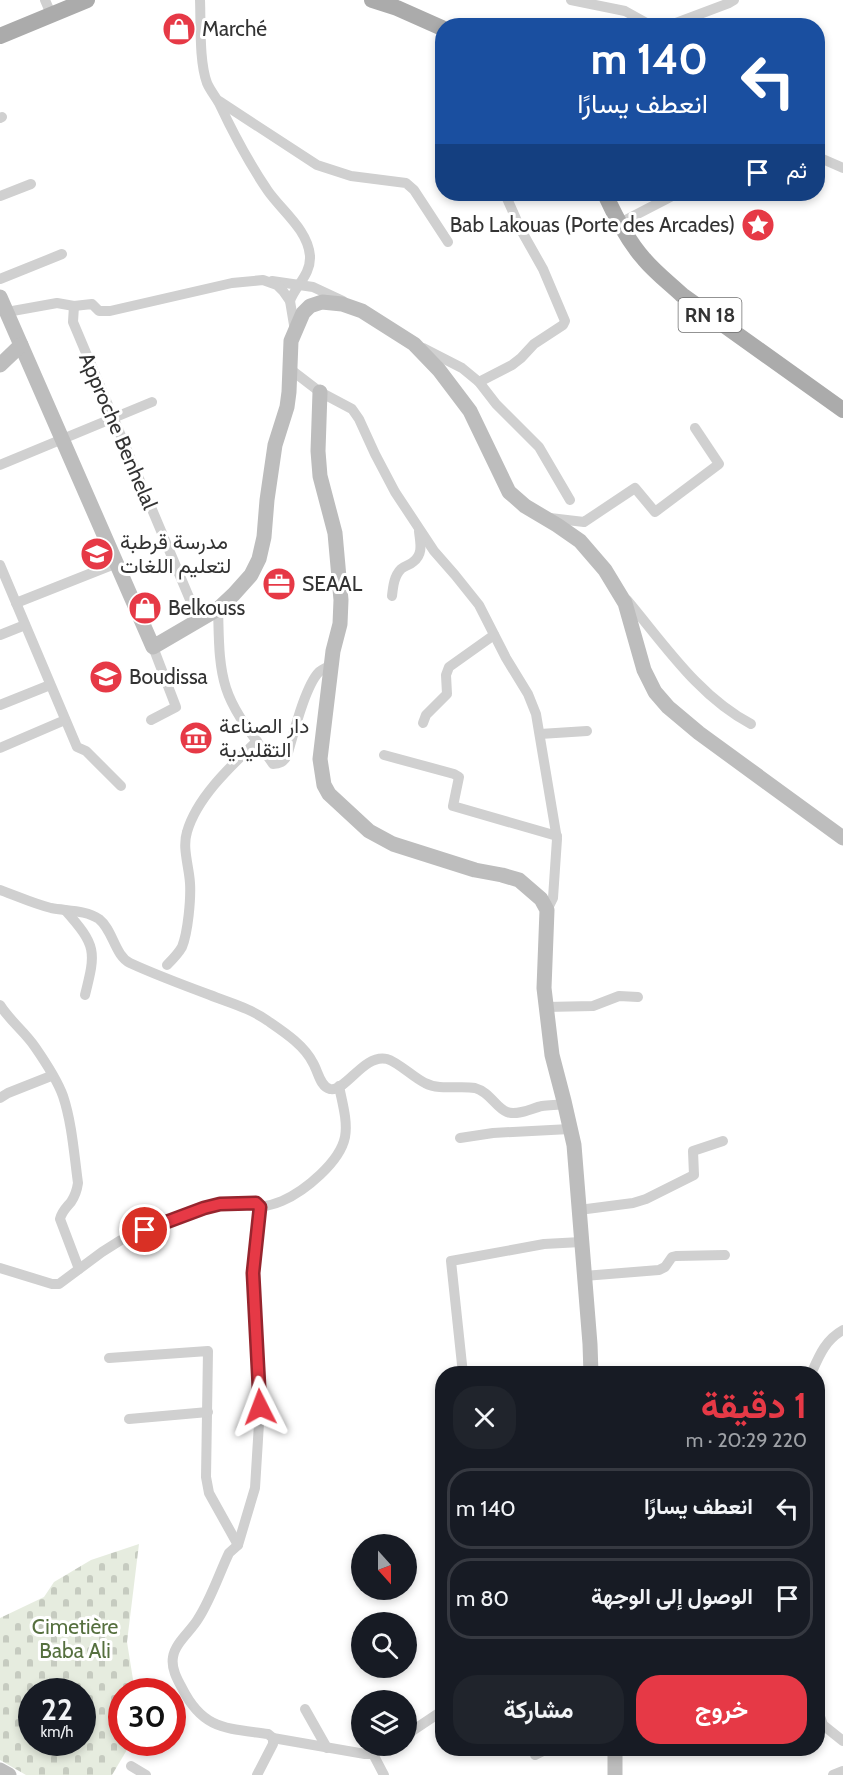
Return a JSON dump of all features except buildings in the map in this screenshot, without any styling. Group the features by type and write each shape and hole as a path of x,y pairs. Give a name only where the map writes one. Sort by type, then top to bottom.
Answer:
{"main road":[{"path":"0,36 48,7 87,0"},
{"path":"372,0 435,25"},
{"name":"RN 18","path":"608,201 620,224 643,258 682,295 840,402"}],"street":[{"path":"200,0 207,84 267,189 303,234 310,256 309,268 292,293 290,301 295,331"},
{"path":"571,0 625,11 638,18"},
{"path":"689,18 734,0"},
{"path":"217,100 317,165 351,176 406,183 414,190 448,242"},
{"path":"825,160 843,168"},
{"path":"0,196 31,184"},
{"path":"479,382 512,365 534,344 558,330 565,321 543,268 521,230 508,201"},
{"path":"620,224 663,201"},
{"path":"0,279 62,254"},
{"path":"263,280 277,285 290,301"},
{"path":"7,312 57,303 74,306 92,304 99,311 110,311 232,283 263,280 313,288 362,311 414,344 462,368 479,382 496,404 539,447 570,500"},
{"path":"0,297 117,563 176,707 151,720"},
{"path":"153,647 218,609 251,575 259,559 264,537 275,445 287,407 291,341 303,313 310,306 322,302 342,304 362,311"},
{"name":"Approche Benhelal","path":"74,306 73,322 199,621"},
{"path":"414,344 439,370 470,411 509,492 525,506 580,541 605,570 625,603 644,670 655,692 668,707 699,733 843,838"},
{"path":"0,364 21,345"},
{"path":"290,369 320,392 352,410 359,419 390,482 419,530 479,605 528,694 536,714 557,836 553,898 546,910"},
{"path":"320,392 318,451 320,476 334,533 341,600 340,624 333,651 320,759 324,784 329,794 369,831 393,844 475,870 519,880 541,899 546,910 544,988 552,1055 574,1146 590,1366"},
{"path":"0,465 152,402"},
{"path":"545,518 585,522 635,488 655,512 719,464 695,428"},
{"path":"392,596 395,577 401,569 419,556 421,549 419,530"},
{"path":"16,603 117,563"},
{"path":"0,565 76,747 86,751 121,786"},
{"path":"614,585 705,691 733,714 751,724"},
{"path":"218,609 222,671 227,690 237,710 273,764 283,762 287,756 315,676 321,670 331,666"},
{"path":"0,635 25,625"},
{"path":"423,723 426,715 447,694 446,675 449,667 494,635"},
{"path":"0,705 51,685"},
{"path":"0,748 65,720"},
{"path":"540,734 587,731"},
{"path":"167,965 182,946 189,916 190,882 186,860 186,833 201,802 234,762 257,741"},
{"path":"384,755 459,777 453,806 557,836"},
{"path":"0,890 50,908 91,914 109,929 126,961 244,1007 265,1019 305,1050 327,1089 333,1090 367,1063 376,1059 388,1059 427,1084 438,1087 474,1088 484,1092 505,1112 514,1113 565,1104"},
{"path":"65,910 80,927 92,948 93,961 85,995"},
{"path":"546,1007 593,1006 619,996 638,997"},
{"path":"0,1005 15,1026 35,1047 62,1094 67,1111 78,1183 76,1193 62,1212 60,1219 79,1269"},
{"path":"0,1098 8,1092 51,1076"},
{"path":"260,1207 281,1202 301,1190 321,1174 339,1153 345,1136 345,1120 339,1086"},
{"path":"460,1138 493,1133 570,1129"},
{"path":"579,1210 633,1203 672,1186 694,1175 693,1151 723,1141"},
{"path":"0,1268 52,1284 59,1284 121,1240 145,1230 220,1204 256,1203 260,1207"},
{"path":"260,1207 253,1273 260,1407 255,1488 238,1545 229,1553 199,1619 178,1646 173,1657 175,1674 190,1704 202,1717 224,1728 268,1734 273,1738 351,1751"},
{"path":"462,1366 451,1261 544,1244 581,1242"},
{"path":"584,1276 660,1270 672,1257 676,1256 725,1255"},
{"path":"815,1366 832,1336 843,1330"},
{"path":"109,1358 208,1351 206,1477 208,1493 238,1545"},
{"path":"129,1419 208,1412"},
{"path":"305,1709 327,1748"},
{"path":"417,1728 435,1716"},
{"path":"825,1727 843,1741"},
{"path":"257,1775 273,1744 273,1738"},
{"path":"374,1756 384,1775"},
{"path":"615,1756 615,1775"},
{"path":"131,1766 146,1775"},
{"path":"0,1770 9,1775"},
{"path":"834,1775 843,1771"}],"green space":[{"name":"Cimetière Baba Ali","path":"139,1544 127,1642 133,1678 108,1678 108,1756 123,1756 112,1775 26,1775 0,1760 0,1618 44,1597 54,1582 91,1560"}],"place":[{"name":"Marché","path":"179,29"},
{"name":"Bab Lakouas (Porte des Arcades)","path":"758,225"},
{"name":"مدرسة قرطبة لتعليم اللغات","path":"97,554"},
{"name":"SEAAL","path":"279,584"},
{"name":"Belkouss","path":"145,608"},
{"name":"Boudissa","path":"106,677"},
{"name":"دار الصناعة التقليدية","path":"196,738"}],"route":[{"path":"145,1230 220,1204 256,1203 260,1207 253,1273 260,1407"}]}
